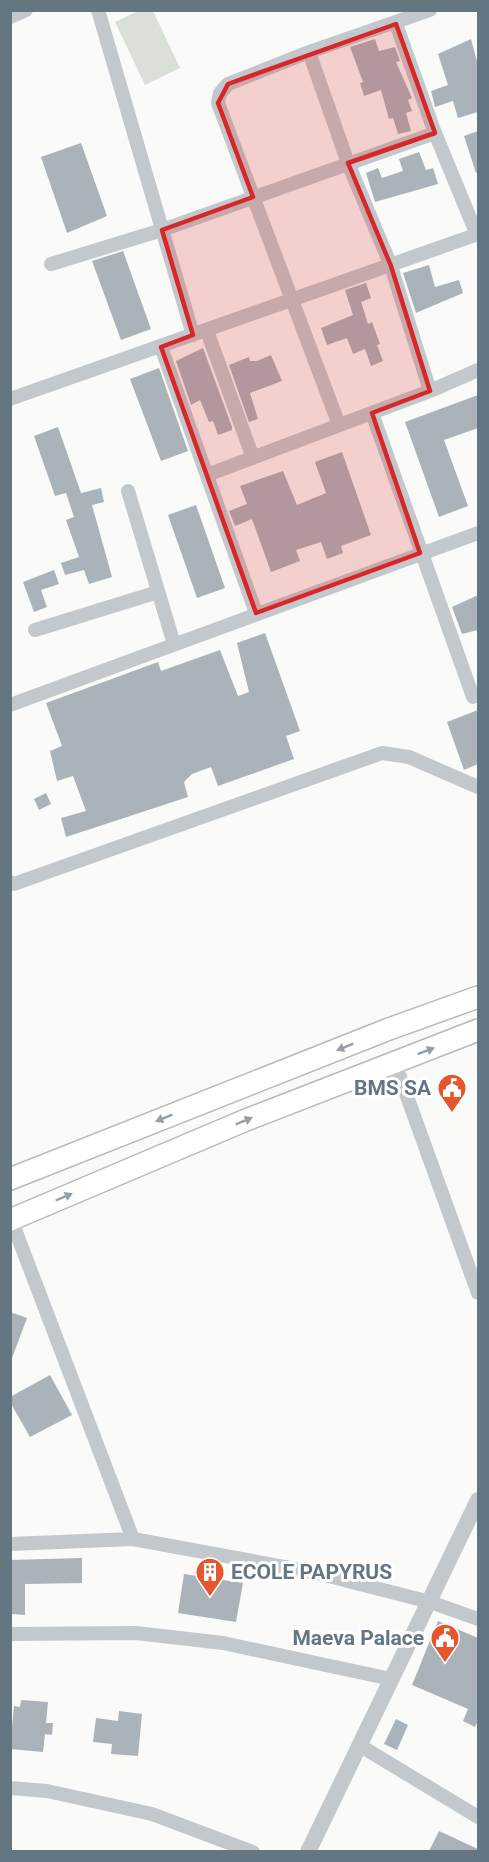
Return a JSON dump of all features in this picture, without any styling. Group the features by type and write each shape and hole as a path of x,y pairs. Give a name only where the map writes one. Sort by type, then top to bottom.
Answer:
{"main road":[{"path":"10,1179 478,997"},
{"path":"11,1220 246,1120 478,1030"}],"street":[{"path":"10,16 26,10"},
{"path":"98,10 162,230 200,333 253,458"},
{"path":"339,425 294,300 218,103 219,93 228,84 309,52 396,24 430,10"},
{"path":"10,399 478,235 435,133 396,24"},
{"path":"309,52 348,163 391,266 430,391"},
{"path":"51,264 162,230 435,133"},
{"path":"161,347 256,613"},
{"path":"207,475 430,391 478,370"},
{"path":"372,413 473,697"},
{"path":"128,491 174,644"},
{"path":"10,705 478,533"},
{"path":"36,630 158,592"},
{"path":"10,882 14,884 382,753 409,757 478,787"},
{"path":"395,1063 478,1293"},
{"path":"11,1220 133,1539"},
{"path":"308,1851 478,1500"},
{"path":"10,1544 133,1539 317,1573 430,1602 478,1619"},
{"path":"10,1634 147,1634 223,1643 391,1679"},
{"path":"359,1745 478,1817"},
{"path":"10,1788 47,1791 152,1814 253,1851"}],"highlighted area":[{"path":"396,24 435,133 348,163 391,266 430,391 372,413 420,553 256,613 161,347 193,335 162,230 253,197 218,103 228,84"}],"shaded area":[{"path":"138,11 153,11 180,68 145,85 115,22"}],"building":[{"path":"375,39 379,51 395,47 400,61 396,62 412,98 408,100 412,111 406,113 411,131 398,134 393,118 389,119 381,90 364,96 360,83 363,82 350,47"},
{"path":"471,39 478,65 478,112 458,118 453,101 435,107 431,91 448,85 438,54"},
{"path":"478,131 478,172 476,173 464,136"},
{"path":"81,143 107,216 67,233 41,157"},
{"path":"419,152 426,170 433,168 438,184 375,202 366,173 378,168 382,178 403,171 399,159"},
{"path":"123,251 151,329 121,340 92,261"},
{"path":"429,265 435,287 459,280 463,293 416,313 403,273"},
{"path":"366,283 371,298 361,302 368,324 372,322 383,361 371,366 365,349 353,354 347,338 327,345 321,328 353,315 345,290"},
{"path":"203,348 232,427 232,430 218,435 213,421 209,422 200,400 191,405 176,361"},
{"path":"271,355 282,381 250,393 258,419 249,422 229,365 249,357 250,361 257,361"},
{"path":"159,368 188,451 161,461 130,379"},
{"path":"478,395 478,428 444,440 468,506 439,517 405,422"},
{"path":"58,427 81,493 101,488 104,502 92,505 112,577 89,584 84,570 65,575 61,563 79,557 66,520 74,517 66,493 55,496 34,436"},
{"path":"342,452 371,535 341,546 343,553 327,559 321,542 296,550 300,561 271,572 252,519 235,526 229,511 247,504 240,486 283,471 297,505 326,493 315,462"},
{"path":"196,505 225,588 197,598 168,515"},
{"path":"54,570 59,584 41,590 47,607 34,612 23,582"},
{"path":"478,595 478,630 462,634 452,607"},
{"path":"265,633 300,731 286,736 294,759 218,786 211,767 192,774 184,782 188,797 66,837 61,818 86,811 73,776 57,781 50,751 62,746 46,703 158,662 161,671 220,650 238,696 249,692 237,643"},
{"path":"478,710 478,764 464,770 447,722"},
{"path":"46,793 51,804 39,810 34,799"},
{"path":"10,1312 27,1318 12,1358 10,1358"},
{"path":"50,1375 72,1415 30,1437 10,1402 10,1397"},
{"path":"82,1558 82,1583 25,1584 25,1615 12,1614 10,1560"},
{"name":"ECOLE PAPYRUS","path":"184,1574 243,1583 236,1622 178,1613"},
{"name":"Maeva Palace","path":"438,1621 478,1638 478,1721 475,1727 463,1721 468,1709 412,1685"},
{"path":"21,1700 48,1702 46,1723 53,1723 52,1735 45,1734 43,1752 10,1749 14,1706 20,1707"},
{"path":"119,1711 142,1714 138,1756 111,1754 112,1744 93,1742 96,1718 118,1721"},
{"path":"396,1719 408,1725 397,1750 384,1744"},
{"path":"439,1831 478,1849 478,1851 429,1851"}],"place":[{"name":"BMS SA","path":"452,1114"},
{"name":"ECOLE PAPYRUS","path":"210,1598"},
{"name":"Maeva Palace","path":"445,1664"}]}
